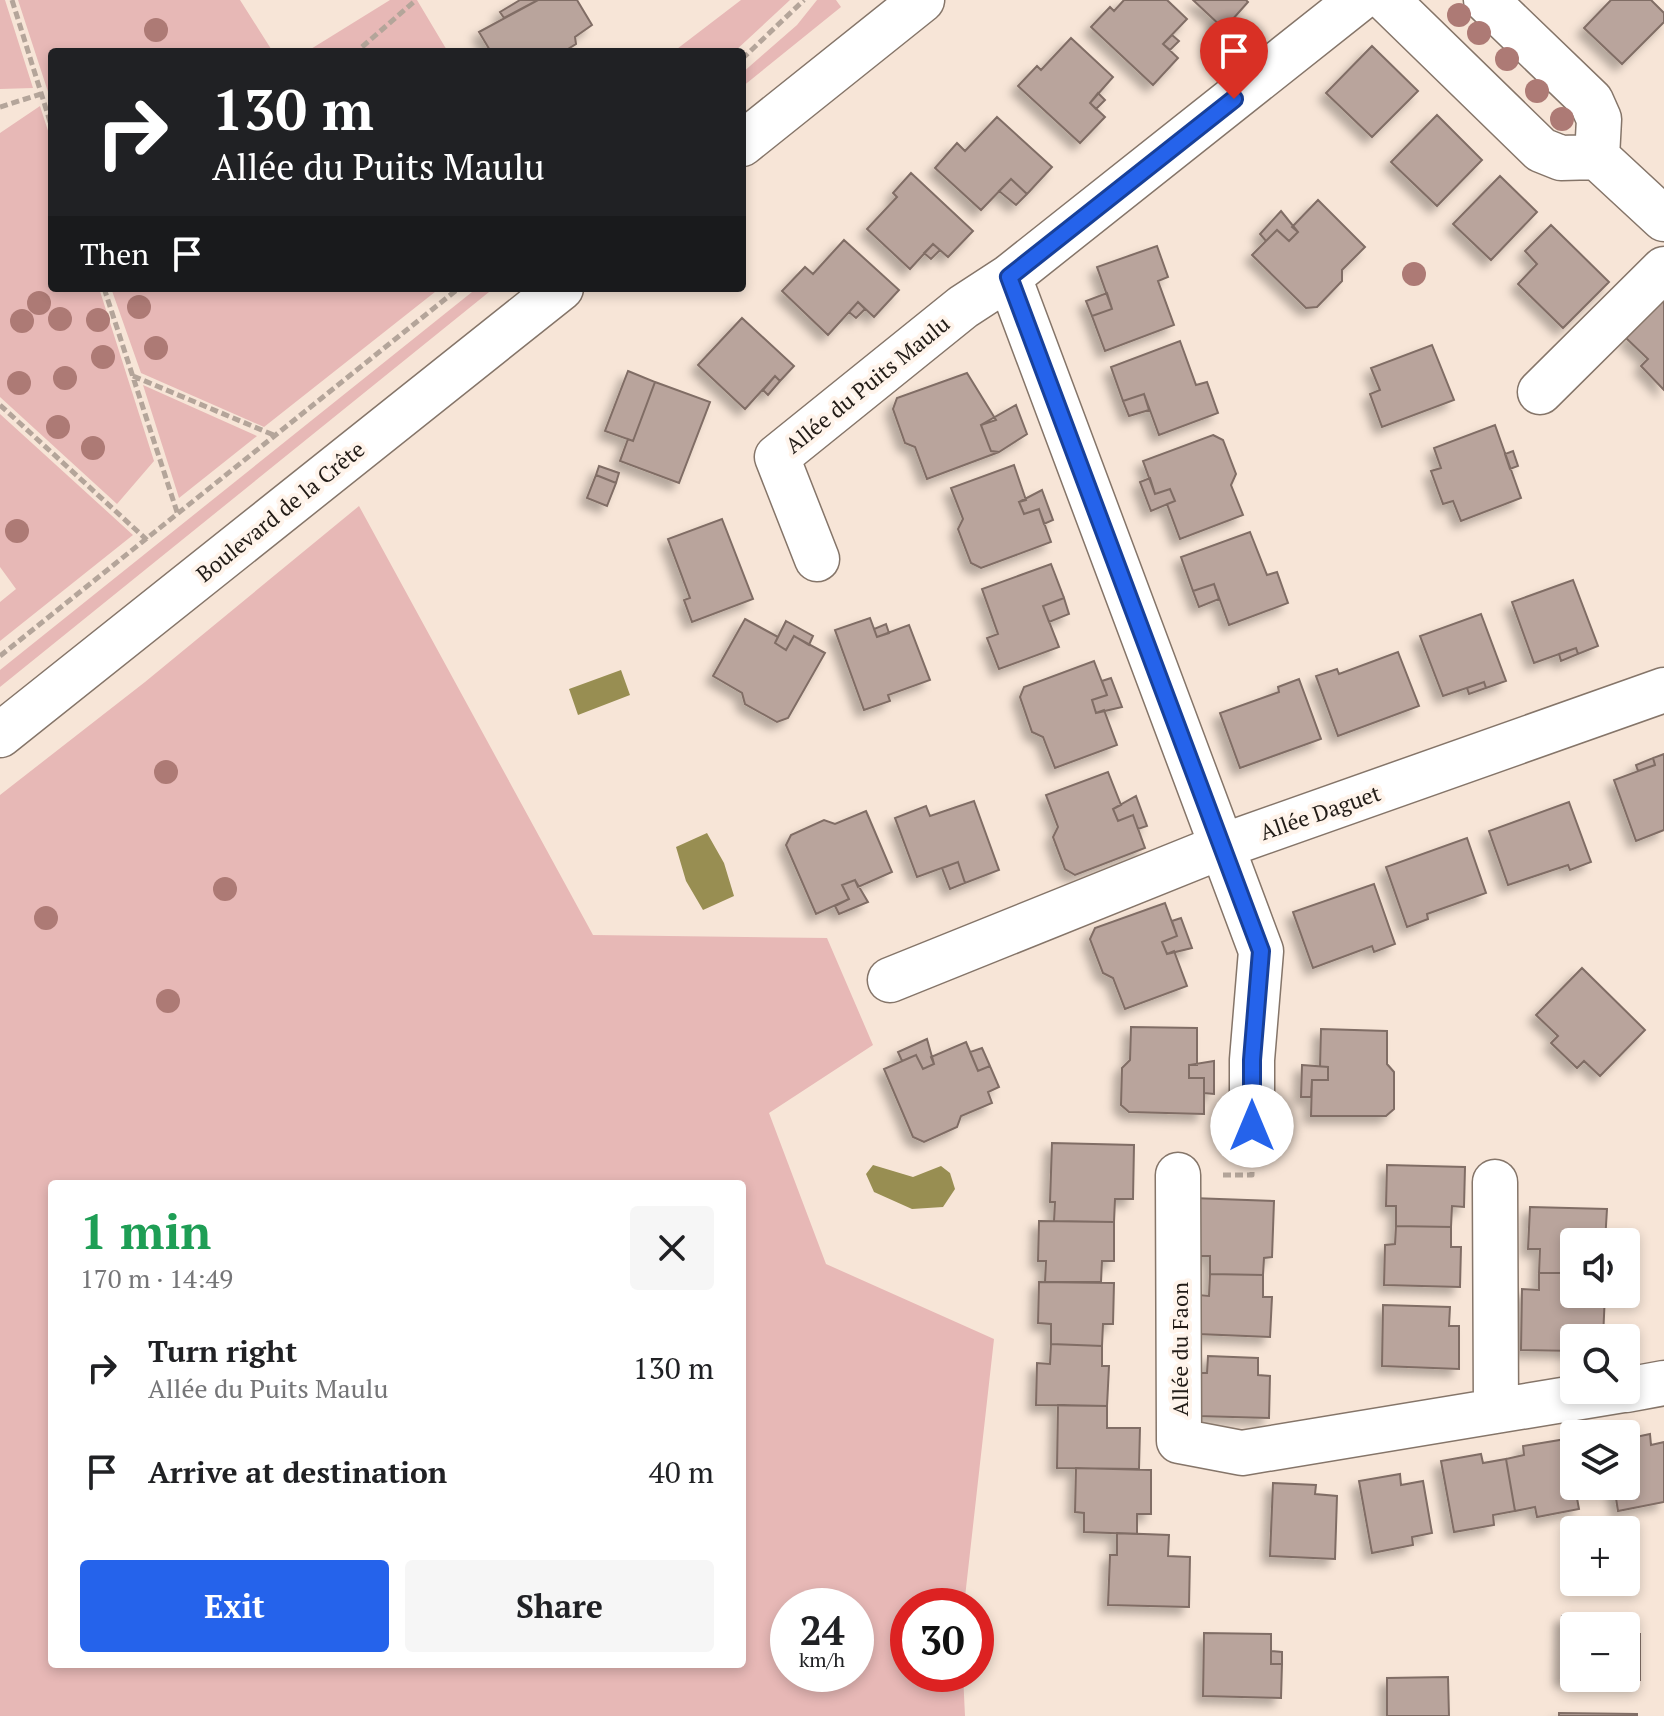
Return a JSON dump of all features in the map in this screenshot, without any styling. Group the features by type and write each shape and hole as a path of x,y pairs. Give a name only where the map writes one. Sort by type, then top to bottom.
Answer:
{"street":[{"path":"746,103 873,0"},
{"path":"746,141 922,0"},
{"name":"Allée du Puits Maulu","path":"817,559 777,457 963,307 1009,277 1358,0"},
{"path":"1387,0 1541,150 1561,158 1597,157 1664,219"},
{"path":"1486,0 1591,101 1599,119 1597,157"},
{"path":"1540,392 1664,269"},
{"path":"1009,277 1261,951 1252,1060 1252,1126"},
{"name":"Boulevard de la Crête","path":"0,699 510,292"},
{"name":"Boulevard de la Crête","path":"0,735 556,292"},
{"name":"Allée Daguet","path":"890,980 1223,846 1664,690"},
{"name":"Allée du Faon","path":"1178,1175 1179,1441 1242,1453 1560,1401"},
{"path":"1495,1182 1496,1411"},
{"name":"Allée du Faon","path":"1640,1387 1664,1383"}],"path":[{"path":"12,0 48,116"},
{"path":"362,47 416,0"},
{"path":"746,55 804,0"},
{"path":"0,107 41,94"},
{"path":"105,292 178,515"},
{"path":"0,656 454,292"},
{"path":"132,375 276,436"},
{"path":"0,405 147,540"}],"shaded area":[{"path":"0,0 5,0 33,88 0,89"},
{"path":"18,0 240,0 270,48 48,48 48,92"},
{"path":"390,0 417,0 446,48 312,48"},
{"path":"741,0 790,0 738,48 678,48"},
{"path":"817,0 836,0 841,7 746,84 746,70 797,25"},
{"path":"40,106 48,131 48,292 100,292 154,461 117,504 0,397 0,133"},
{"path":"112,292 435,292 264,427 141,373"},
{"path":"472,292 489,292 0,687 0,670"},
{"path":"143,385 257,436 179,498"},
{"path":"0,414 133,535 0,641 0,602 16,589 0,567"},
{"path":"359,506 593,935 827,938 873,1045 769,1113 826,1264 994,1339 966,1588 890,1588 890,1692 964,1692 965,1716 0,1716 0,795 145,682"},
{"path":"621,670 630,695 578,715 569,689"},
{"path":"707,833 724,863 734,896 703,910 686,881 676,847"},
{"path":"873,1165 913,1177 941,1166 950,1173 955,1189 943,1207 912,1209 874,1192 866,1174"}],"building":[{"path":"520,0 538,0 504,18 500,12"},
{"path":"538,0 577,0 592,25 575,37 576,44 570,48 489,48 479,32"},
{"path":"1124,0 1167,0 1187,19 1163,44 1178,58 1153,85 1091,27 1110,7 1114,11"},
{"path":"1193,0 1246,0 1248,2 1224,29"},
{"path":"1611,0 1651,0 1664,13 1664,22 1622,64 1584,28"},
{"path":"1172,35 1179,41 1170,50 1163,44"},
{"path":"1071,38 1113,77 1090,103 1105,117 1080,143 1018,86 1037,66 1041,70"},
{"path":"1372,46 1418,91 1372,137 1326,93"},
{"path":"1098,93 1105,100 1096,109 1090,103"},
{"path":"1437,115 1482,160 1437,206 1391,162"},
{"path":"997,117 1052,167 1027,194 1011,179 981,210 935,168 957,143 965,151"},
{"path":"911,173 973,231 948,257 933,244 910,269 867,229 897,197 893,193"},
{"path":"1500,176 1537,212 1491,260 1453,224"},
{"path":"1011,179 1027,194 1016,205 999,191"},
{"path":"1318,200 1365,247 1342,270 1342,281 1317,307 1306,308 1252,255 1277,230 1289,241 1298,232 1292,227"},
{"path":"1281,211 1298,232 1289,241 1277,230 1266,241 1260,234"},
{"path":"1551,225 1609,282 1563,328 1518,284 1537,264 1525,251"},
{"path":"844,240 899,290 874,317 858,302 828,335 782,291 805,267 813,274"},
{"path":"933,244 940,250 931,259 924,253"},
{"path":"1157,246 1168,277 1158,281 1174,325 1105,351 1092,316 1112,309 1097,267"},
{"path":"1107,293 1112,309 1092,316 1086,301"},
{"path":"1664,299 1664,390 1641,366 1648,359 1626,338"},
{"path":"858,302 865,309 856,318 849,312"},
{"path":"742,318 794,366 780,381 775,376 745,409 698,365"},
{"path":"1180,341 1196,385 1207,382 1218,413 1159,435 1144,394 1123,401 1111,367"},
{"path":"1432,345 1454,400 1382,427 1370,394 1380,390 1371,368"},
{"path":"628,371 655,382 633,441 605,431"},
{"path":"967,373 996,420 981,425 991,451 999,452 927,479 915,447 905,443 893,409 897,398"},
{"path":"775,376 780,381 768,395 763,390"},
{"path":"655,382 710,402 679,483 620,461 628,439 633,441"},
{"path":"1144,394 1149,410 1129,416 1123,401"},
{"path":"1016,405 1027,434 999,452 991,451 981,425"},
{"path":"1495,425 1521,498 1461,521 1453,501 1443,504 1431,471 1441,468 1434,448"},
{"path":"1213,435 1223,440 1236,474 1231,485 1243,515 1180,539 1167,504 1175,501 1170,489 1155,494 1143,461"},
{"path":"1513,451 1518,466 1510,469 1505,454"},
{"path":"1014,465 1026,500 1019,502 1024,514 1039,509 1051,542 981,568 971,563 958,529 963,519 951,488"},
{"path":"599,466 619,473 616,483 596,475"},
{"path":"596,475 616,483 607,506 587,498"},
{"path":"1150,478 1155,494 1170,489 1175,501 1151,511 1140,482"},
{"path":"1042,490 1053,520 1044,524 1039,509 1024,514 1019,502"},
{"path":"722,519 753,599 692,622 684,600 690,598 668,539"},
{"path":"1250,532 1267,575 1277,572 1288,603 1229,625 1214,584 1193,591 1181,557"},
{"path":"1051,564 1064,598 1043,606 1059,647 999,669 987,638 998,634 982,589"},
{"path":"1573,580 1598,646 1578,654 1576,648 1534,663 1512,602"},
{"path":"1214,584 1219,599 1199,607 1193,591"},
{"path":"1064,598 1069,614 1049,622 1043,606"},
{"path":"1481,614 1506,681 1486,688 1484,682 1443,696 1420,636"},
{"path":"870,618 877,637 909,625 930,680 888,695 890,701 864,710 835,630"},
{"path":"745,619 778,637 775,643 786,650 794,636 825,653 788,718 777,722 745,704 742,693 713,676"},
{"path":"786,621 813,636 809,645 794,636 786,650 775,643"},
{"path":"886,624 889,633 877,637 874,629"},
{"path":"1576,648 1578,654 1561,661 1559,654"},
{"path":"1398,652 1419,706 1338,736 1316,676 1337,669 1339,674"},
{"path":"1094,661 1107,695 1092,700 1096,713 1104,710 1117,745 1055,768 1043,737 1032,732 1020,697 1024,687"},
{"path":"1111,678 1122,707 1096,713 1092,700 1107,695 1102,681"},
{"path":"1299,679 1321,739 1240,768 1220,713 1279,692 1278,687"},
{"path":"1484,682 1486,688 1469,694 1467,688"},
{"path":"1664,754 1664,830 1636,841 1614,780 1655,765 1653,758"},
{"path":"1653,758 1655,765 1638,771 1636,765"},
{"path":"1108,772 1121,805 1113,809 1118,821 1133,815 1145,848 1075,875 1065,869 1053,837 1058,827 1046,795"},
{"path":"1136,796 1147,826 1138,829 1133,815 1118,821 1113,809"},
{"path":"974,801 999,870 965,883 958,862 917,877 895,818 926,806 930,816"},
{"path":"1569,802 1591,862 1570,870 1568,865 1508,885 1489,831"},
{"path":"866,811 892,872 858,887 855,880 842,885 849,899 816,914 786,845 791,835 824,820 835,824"},
{"path":"1467,838 1486,893 1427,914 1428,919 1407,927 1386,867"},
{"path":"958,862 965,883 950,889 942,868"},
{"path":"855,880 868,902 839,914 835,906 849,899 842,885"},
{"path":"1374,884 1395,944 1374,952 1372,946 1313,968 1293,912"},
{"path":"1165,903 1177,936 1162,942 1167,954 1174,951 1187,986 1125,1009 1113,978 1103,973 1090,939 1095,928"},
{"path":"1181,918 1192,948 1167,954 1162,942 1177,936 1172,921"},
{"path":"1582,968 1645,1030 1600,1076 1584,1061 1577,1068 1551,1043 1558,1036 1536,1015"},
{"path":"1131,1027 1197,1028 1197,1065 1189,1065 1189,1078 1204,1078 1204,1114 1129,1112 1121,1105 1122,1068 1130,1060"},
{"path":"1321,1029 1387,1031 1387,1064 1394,1072 1394,1109 1386,1116 1311,1116 1312,1080 1328,1080 1328,1067 1320,1067"},
{"path":"927,1039 934,1064 923,1069 916,1055 902,1061 898,1052"},
{"path":"966,1042 978,1071 990,1066 999,1087 988,1092 992,1103 961,1116 957,1127 924,1142 913,1137 884,1069 916,1055 923,1069 934,1064 931,1057"},
{"path":"982,1048 990,1066 978,1071 970,1052"},
{"path":"1214,1061 1214,1094 1204,1093 1204,1078 1189,1078 1189,1065"},
{"path":"1302,1065 1328,1067 1328,1080 1312,1080 1311,1097 1301,1097"},
{"path":"1052,1143 1134,1145 1133,1199 1115,1199 1114,1222 1054,1221 1055,1202 1050,1202"},
{"path":"1387,1165 1465,1167 1464,1207 1452,1206 1451,1227 1396,1226 1396,1206 1386,1206"},
{"path":"1192,1198 1274,1201 1272,1257 1264,1258 1263,1275 1210,1274 1210,1256 1190,1256"},
{"path":"1530,1207 1607,1209 1606,1228 1560,1228 1560,1273 1539,1273 1540,1249 1528,1249"},
{"path":"1039,1221 1114,1222 1114,1261 1102,1261 1101,1282 1045,1282 1046,1261 1038,1261"},
{"path":"1396,1226 1451,1227 1451,1247 1461,1247 1460,1287 1384,1285 1385,1245 1395,1244"},
{"path":"1539,1273 1560,1273 1560,1308 1604,1308 1604,1324 1560,1324 1560,1351 1521,1350 1522,1289 1539,1290"},
{"path":"1210,1274 1263,1275 1263,1297 1272,1297 1270,1337 1198,1334 1199,1295 1209,1296"},
{"path":"1039,1282 1114,1283 1113,1324 1103,1324 1102,1346 1051,1344 1051,1324 1038,1323"},
{"path":"1383,1305 1450,1307 1449,1326 1459,1326 1459,1369 1382,1366"},
{"path":"1051,1344 1102,1346 1102,1366 1109,1366 1107,1406 1036,1405 1037,1363 1050,1364"},
{"path":"1208,1356 1258,1358 1258,1375 1270,1376 1269,1418 1197,1416 1198,1373 1207,1373"},
{"path":"1058,1405 1107,1406 1107,1428 1140,1428 1139,1469 1057,1468"},
{"path":"1650,1434 1651,1445 1664,1442 1664,1502 1618,1511 1616,1500 1640,1500 1640,1436"},
{"path":"1560,1440 1560,1500 1577,1500 1579,1509 1537,1517 1535,1507 1515,1511 1506,1459 1524,1455 1523,1446"},
{"path":"1481,1454 1483,1463 1506,1459 1515,1511 1493,1515 1494,1525 1454,1532 1441,1461"},
{"path":"1076,1468 1151,1470 1151,1514 1137,1514 1137,1534 1084,1532 1084,1513 1075,1512"},
{"path":"1400,1474 1401,1485 1423,1481 1432,1533 1412,1537 1413,1545 1372,1553 1359,1481"},
{"path":"1273,1483 1316,1485 1315,1494 1337,1496 1335,1559 1270,1556"},
{"path":"1117,1533 1169,1535 1168,1556 1190,1557 1189,1607 1108,1605 1110,1555 1117,1555"},
{"path":"1204,1633 1271,1634 1271,1664 1282,1664 1281,1698 1203,1696"},
{"path":"1271,1651 1282,1652 1282,1664 1271,1664"},
{"path":"1448,1677 1449,1716 1387,1716 1387,1678"},
{"path":"1559,1713 1637,1714 1637,1716 1559,1716"}],"route":[{"path":"1234,99 1009,277 1261,951 1252,1060 1252,1126"}]}
